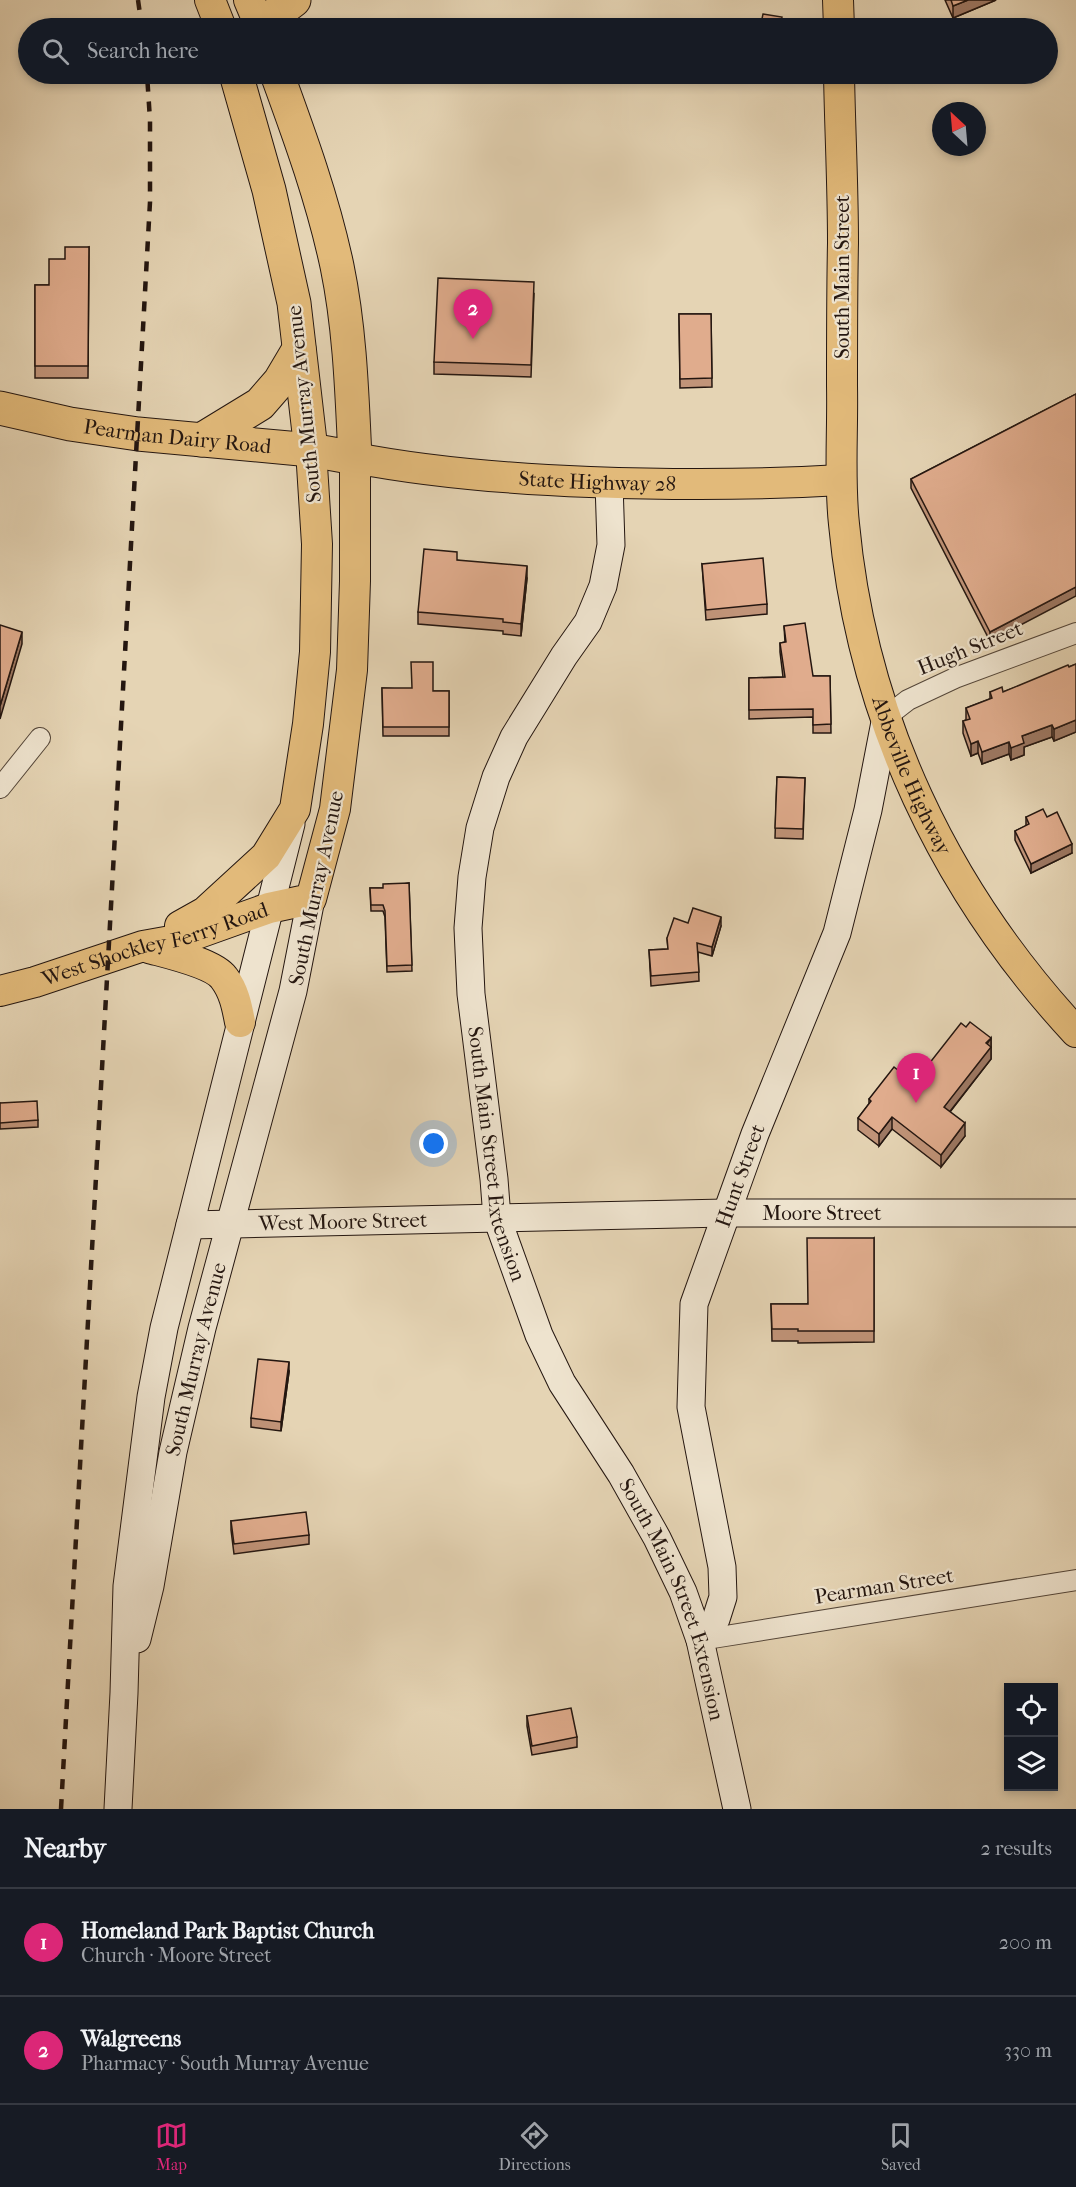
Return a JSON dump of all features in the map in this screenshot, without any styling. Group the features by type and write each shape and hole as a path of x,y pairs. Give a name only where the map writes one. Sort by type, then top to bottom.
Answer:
{"highway":[{"path":"261,18 294,0"},
{"name":"South Murray Avenue","path":"239,84 269,190 294,303 310,450"},
{"name":"South Murray Avenue","path":"281,84 312,170 337,268 351,367 355,458"},
{"path":"201,440 260,404 280,381 299,349"},
{"name":"Pearman Dairy Road","path":"0,408 70,424 310,450 355,458"}],"main road":[{"path":"210,0 217,18"},
{"path":"838,0 839,18"},
{"name":"South Main Street","path":"839,84 843,242 841,480"},
{"name":"South Murray Avenue","path":"295,809 308,724 315,652 317,544 310,450"},
{"name":"State Highway 28","path":"355,458 459,475 609,483 782,484 841,480"},
{"name":"South Murray Avenue","path":"311,899 335,809 352,670 355,458"},
{"name":"Abbeville Highway","path":"841,480 844,523 854,595 868,661 910,781 954,870 980,913 1010,954 1076,1032"},
{"path":"143,946 206,912 266,856 295,809"},
{"name":"West Shockley Ferry Road","path":"0,991 35,982 143,946 182,939 269,908 311,899"},
{"path":"143,946 190,959 222,975 235,998 240,1022"}],"street":[{"name":"South Main Street Extension","path":"609,483 611,545 603,586 588,622 514,737 496,777 480,828 468,928 471,994 497,1218 539,1335 562,1383 621,1474 657,1538 683,1592 700,1640 737,1809"},
{"name":"Hugh Street","path":"886,717 908,700 955,678 1076,633"},
{"name":"Hunt Street","path":"700,1640 716,1619 723,1597 722,1568 691,1407 694,1304 755,1134 837,933 863,832 886,717"},
{"path":"0,788 40,738"},
{"name":"South Murray Avenue","path":"118,1809 127,1586 151,1397 190,1225 295,809"},
{"name":"South Murray Avenue","path":"124,1693 150,1586 173,1452 201,1328 294,991 311,899"},
{"name":"Moore Street","path":"497,1218 725,1213 1075,1213"},
{"name":"West Moore Street","path":"190,1225 497,1218"},
{"name":"Pearman Street","path":"700,1640 1076,1580"}],"building":[{"path":"951,0 968,0 953,6"},
{"path":"763,14 782,17 782,18 762,18"},
{"path":"65,247 89,247 88,366 35,366 35,285 49,285 49,259 65,259"},
{"path":"438,278 534,282 531,365 434,362"},
{"path":"679,314 711,314 712,378 680,379"},
{"path":"1076,394 1076,587 990,632 911,479"},
{"path":"424,549 457,552 457,560 527,566 521,624 503,622 503,619 418,612"},
{"path":"763,558 767,604 706,610 702,564"},
{"path":"805,623 813,676 830,676 831,724 813,725 813,709 749,710 749,678 785,677 780,643 786,642 784,626"},
{"path":"0,625 22,632 0,706"},
{"path":"411,662 433,662 433,691 449,691 449,727 383,727 382,688 412,688"},
{"path":"1076,664 1076,720 1054,729 1052,725 1022,736 1024,743 1011,748 1009,742 982,752 978,741 971,744 963,721 970,719 966,708 992,698 990,692 1002,687 1003,692 1068,665 1069,667"},
{"path":"777,777 805,778 803,829 775,828"},
{"path":"1043,809 1047,817 1057,812 1072,844 1031,864 1015,831 1029,824 1026,817"},
{"path":"409,883 412,965 387,966 385,911 383,905 371,905 370,888 383,888 383,884"},
{"path":"693,908 721,917 712,947 697,943 699,972 651,976 649,950 668,949 667,938 674,918 688,923"},
{"path":"970,1022 991,1038 986,1043 991,1047 944,1107 965,1123 941,1155 892,1117 879,1134 858,1118 871,1101 869,1099 894,1067 914,1083 961,1023 966,1027"},
{"path":"37,1101 38,1120 0,1123 0,1103"},
{"path":"807,1238 874,1238 874,1331 772,1329 771,1304 808,1304"},
{"path":"258,1359 289,1362 281,1422 251,1418"},
{"path":"306,1512 309,1535 234,1544 231,1521"},
{"path":"571,1708 577,1737 532,1746 527,1716"}],"railway":[{"path":"138,0 141,18"},
{"path":"61,1809 150,202 148,84"}],"place":[{"name":"Walgreens","path":"473,339"},
{"name":"Homeland Park Baptist Church","path":"916,1103"}]}
